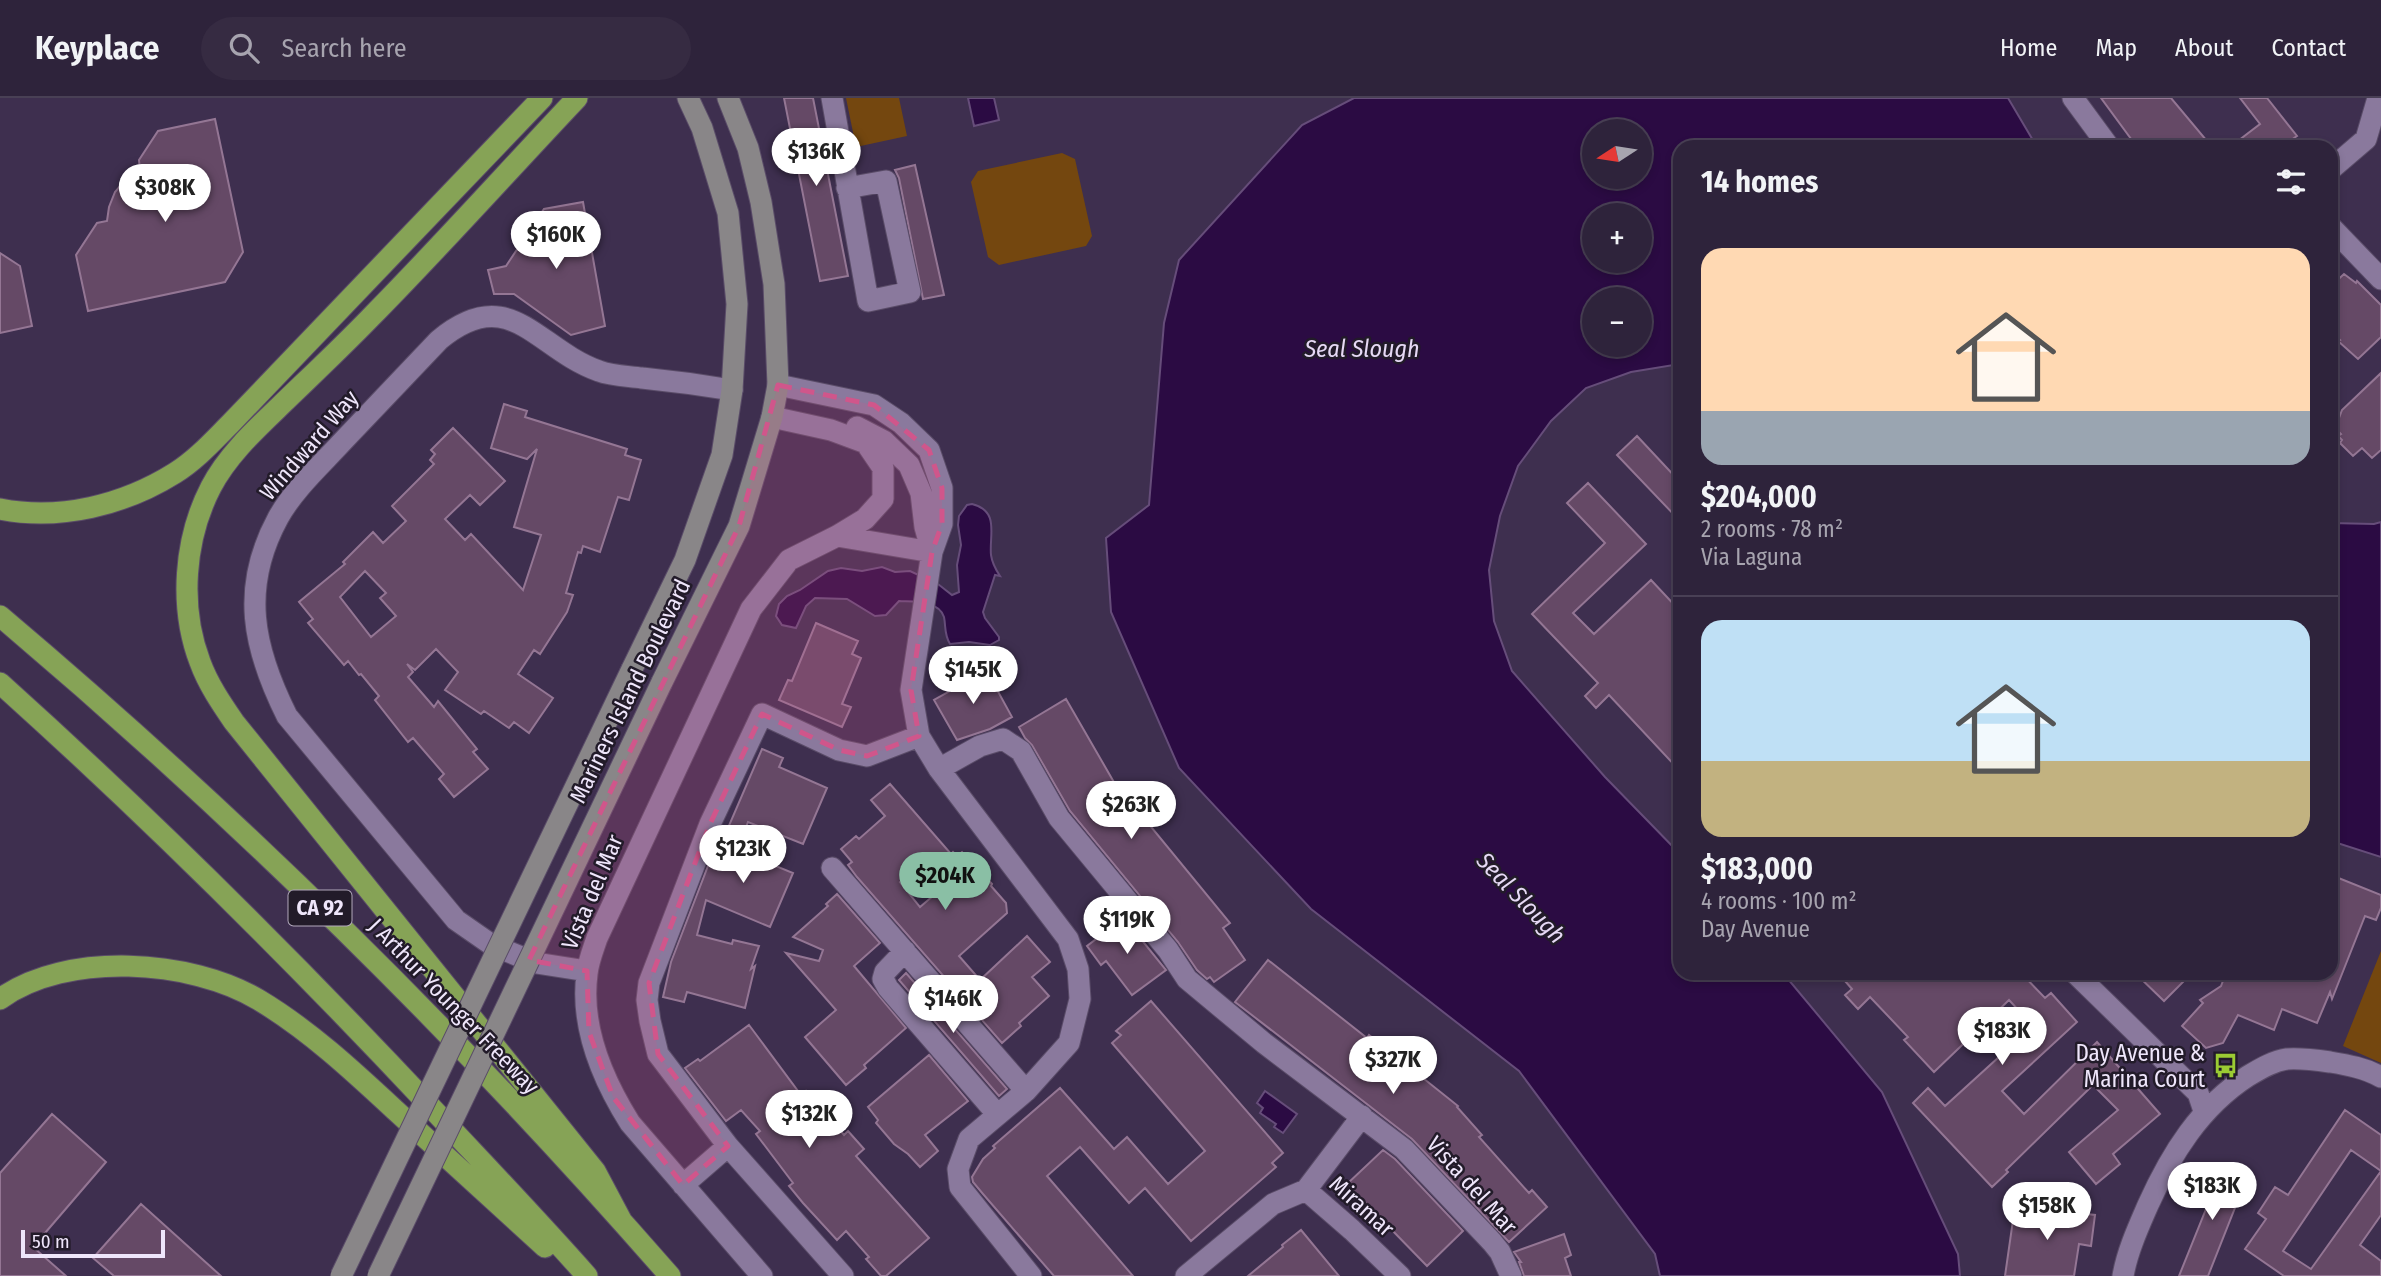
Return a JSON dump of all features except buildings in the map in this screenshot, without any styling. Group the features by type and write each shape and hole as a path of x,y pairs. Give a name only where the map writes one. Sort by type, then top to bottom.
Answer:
{"highway":[{"path":"0,509 48,513 115,502 147,489 176,472 204,450 231,423 542,98"},
{"path":"577,98 371,318 260,425 234,454 212,486 198,520 190,553 188,586 190,622 200,662 234,722 595,1171 621,1220"},
{"name":"J Arthur Younger Freeway","path":"0,615 146,744 345,932 445,1032 670,1276"},
{"name":"CA 92","path":"0,683 118,793 295,966 497,1177 587,1276"},
{"path":"0,999 40,980 78,969 120,965 170,969 222,984 258,999 303,1030 347,1066 577,1276"}],"main road":[{"name":"Mariners Island Boulevard","path":"341,1276 685,560 722,455 732,390 737,303 728,213 702,128 688,98"},
{"name":"Mariners Island Boulevard","path":"378,1276 739,526 772,417 778,385 774,284 761,202 748,148 728,98"}],"street":[{"path":"832,98 868,301 910,292 886,181 848,188"},
{"path":"2073,98 2104,140"},
{"path":"2338,164 2373,138 2378,98"},
{"path":"2338,234 2381,279"},
{"name":"Windward Way","path":"587,971 536,962 503,950 456,920 287,716 268,680 257,642 254,597 262,557 278,517 305,482 439,340 457,324 479,316 505,318 530,328 567,356 601,372 732,390"},
{"path":"778,385 874,405 901,423 929,450 942,488 942,524 930,561 911,690 919,736 939,769 1068,939 1078,969 1080,999 1069,1043 1026,1091 969,1139 958,1169 960,1187 1031,1276"},
{"name":"Vista del Mar","path":"762,1276 630,1123 613,1097 589,1031 585,991 587,971 597,938 751,610 789,560 865,519 883,499 883,468 866,443 831,430 772,417"},
{"path":"831,430 859,427 884,441 909,465 921,493 930,561"},
{"path":"837,536 930,561"},
{"path":"843,1276 728,1146 658,1054 647,1000 649,983 710,824 762,714 839,750 867,755 919,736"},
{"name":"Vista del Mar","path":"939,769 980,746 1003,738 1021,751 1059,818 1168,950 1188,979 1264,1043 1404,1149 1500,1252 1511,1276"},
{"path":"832,868 1026,1091"},
{"path":"905,951 885,972 883,979 888,988 998,1114"},
{"path":"2082,980 2198,1093 2204,1111"},
{"path":"2123,1276 2140,1223 2160,1179 2204,1111 2231,1087 2262,1067 2286,1059 2347,1064 2370,1070 2381,1077"},
{"path":"1306,1190 1362,1116"},
{"path":"683,1185 728,1146"},
{"name":"Miramar","path":"1186,1276 1273,1204 1306,1190 1400,1276"}],"highlighted area":[{"path":"778,385 874,405 929,450 942,488 942,524 932,552 911,690 919,736 867,756 839,750 762,714 710,824 649,983 658,1054 728,1146 683,1185 613,1097 589,1032 587,971 529,960 739,526"}],"shaded area":[{"path":"846,98 899,98 907,136 856,147"},
{"path":"1062,153 1075,159 1092,236 1086,246 999,265 988,257 971,182 978,171"},
{"path":"2381,951 2381,1063 2343,1046"}],"water":[{"path":"968,98 994,98 999,120 974,126"},
{"name":"Seal Slough","path":"1354,98 2008,98 2033,140 1673,140 1673,365 1631,372 1586,388 1551,421 1518,466 1500,516 1489,570 1494,621 1512,671 1605,777 1673,847 1673,980 1789,980 1882,1092 1958,1254 1960,1276 1660,1276 1655,1254 1519,1071 1311,909 1179,768 1111,612 1106,538 1149,505 1164,323 1179,260 1302,125"},
{"path":"967,505 981,507 990,518 991,555 1000,576 995,575 983,612 999,640 990,645 969,642 950,644 941,611 937,607 918,602 899,601 886,615 875,616 847,599 815,598 806,606 796,628 782,625 776,616 779,604 787,596 828,571 841,568 862,571 882,567 895,572 910,571 938,584 952,595 959,592 959,516"},
{"path":"2381,522 2381,857 2338,843 2338,523"},
{"path":"1265,1091 1297,1114 1283,1133 1274,1127 1276,1124 1260,1113 1263,1108 1257,1103"}],"place":[{"name":"Day Avenue & Marina Court","path":"2225,1066"}]}
